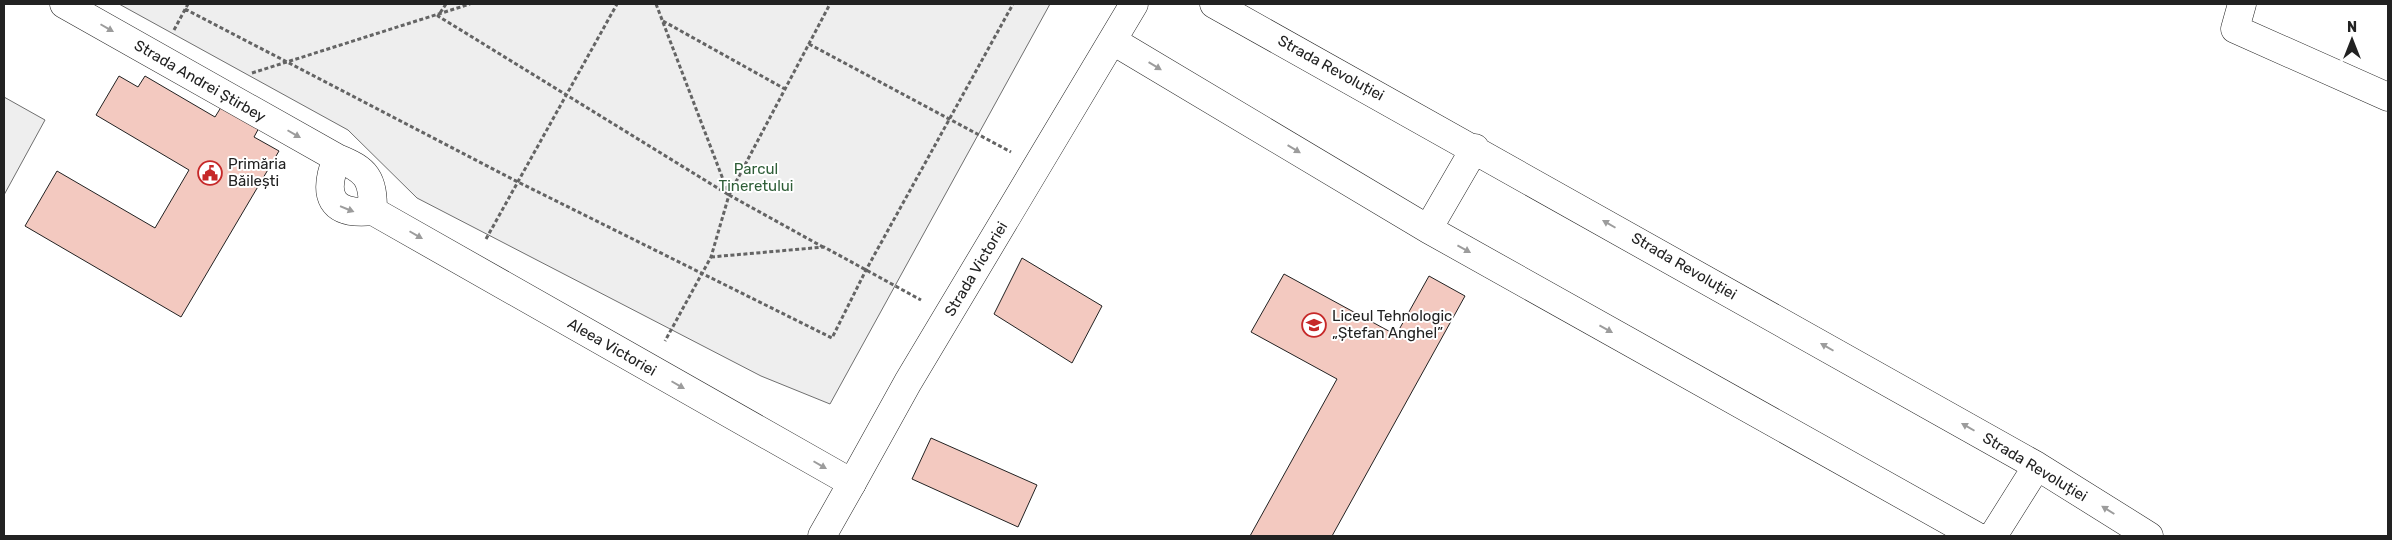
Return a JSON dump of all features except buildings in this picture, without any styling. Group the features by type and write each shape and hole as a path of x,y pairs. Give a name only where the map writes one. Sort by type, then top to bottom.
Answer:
{"main road":[{"name":"Strada Andrei Știrbey","path":"64,4 337,158"},
{"name":"Strada Victoriei","path":"822,536 949,315 1134,4"},
{"name":"Strada Revoluției","path":"1214,4 1475,148 2037,466 2149,536"},
{"path":"2242,4 2235,29 2388,97"},
{"path":"1113,40 1428,229 1976,536"},
{"path":"1428,229 1475,148"},
{"path":"337,158 350,163 367,174 371,185 373,211 356,213 342,208 332,200 328,188 330,174 337,158"},
{"name":"Aleea Victoriei","path":"373,211 852,483"},
{"path":"1993,536 2037,466"}],"path":[{"path":"438,16 446,4"},
{"path":"211,87 287,61 438,16 470,4"},
{"path":"471,266 617,4"},
{"path":"656,4 729,195"},
{"path":"650,369 711,257 729,195 830,4"},
{"path":"185,9 518,182 832,338 866,270 1013,4"},
{"path":"438,16 729,195 949,315"},
{"path":"662,20 784,90"},
{"path":"809,44 1038,166"},
{"path":"711,257 824,247"}],"green space":[{"name":"Parcul Tineretului","path":"119,4 1050,4 830,404 761,376 417,198 348,130"},
{"path":"4,97 45,120 4,195"}],"place":[{"name":"Primăria Băilești","path":"210,173"},
{"name":"Liceul Tehnologic „Ștefan Anghel”","path":"1314,325"}]}
